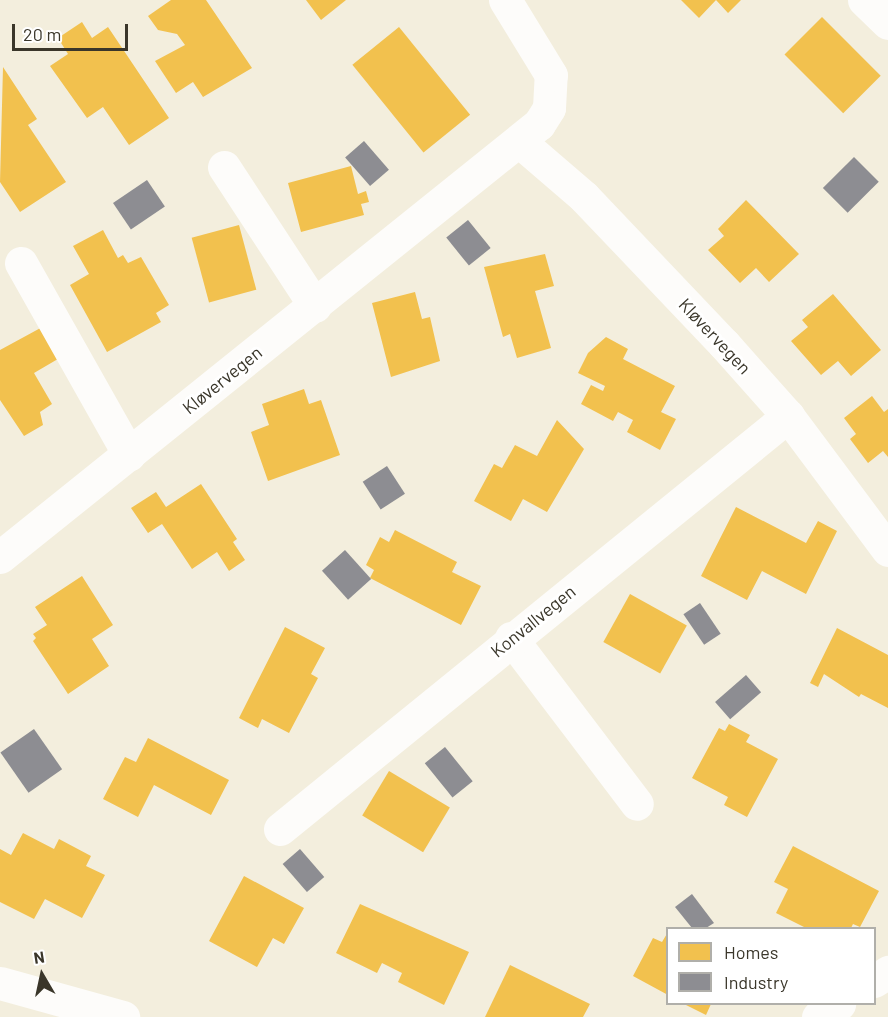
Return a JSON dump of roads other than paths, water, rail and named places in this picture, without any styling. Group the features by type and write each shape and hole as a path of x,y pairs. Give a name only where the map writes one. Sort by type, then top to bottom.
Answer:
{"street":[{"name":"Kløvervegen","path":"0,557 519,141 549,108 551,75 543,58 505,0"},
{"path":"864,0 888,23"},
{"name":"Kløvervegen","path":"519,141 584,197 788,416 888,550"},
{"path":"224,167 315,306"},
{"path":"21,263 129,455"},
{"name":"Konvallvegen","path":"280,829 511,638 788,416"},
{"path":"511,638 637,804"},
{"path":"0,983 123,1017"},
{"path":"818,1017 837,1005"}]}
